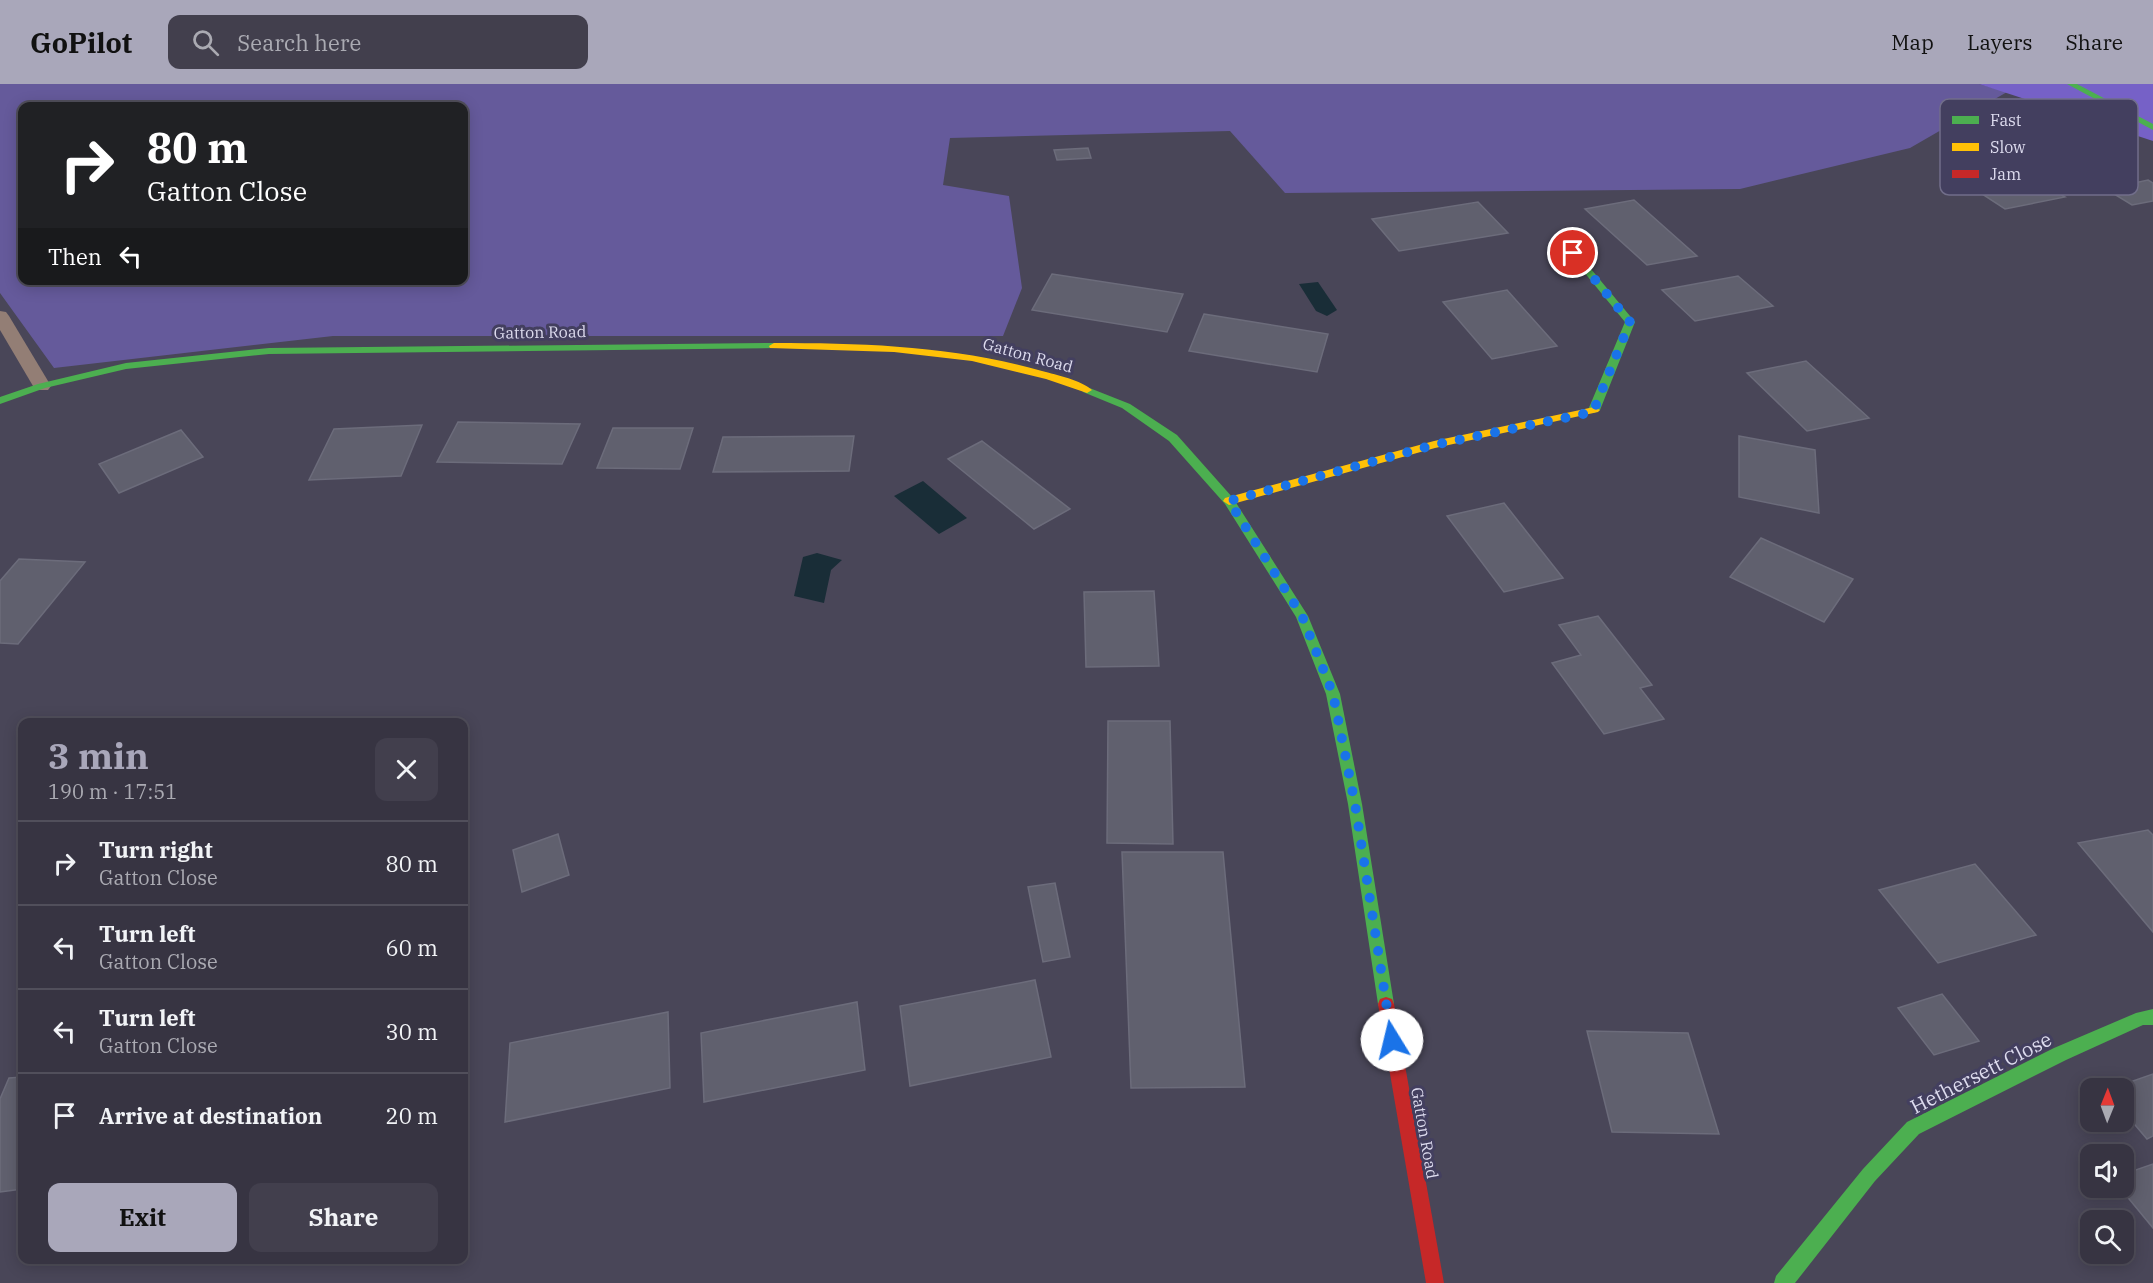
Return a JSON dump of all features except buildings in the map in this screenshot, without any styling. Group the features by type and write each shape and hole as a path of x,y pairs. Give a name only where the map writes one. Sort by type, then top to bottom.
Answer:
{"street":[{"path":"2071,84 2100,99"},
{"path":"2138,119 2153,127"},
{"path":"1229,501 1434,445 1593,412 1630,322 1573,253"},
{"name":"Gatton Road","path":"0,402 42,386 126,366 269,351 785,346 874,347 958,354 1053,376 1126,406 1173,438 1229,501 1302,616 1333,694 1355,804 1392,1040 1435,1283"},
{"name":"Hethersett Close","path":"1783,1283 1869,1175 1914,1128 2060,1054 2142,1018 2153,1017"}],"lane":[{"path":"0,316 42,386"}],"shaded area":[{"path":"0,84 1979,84 2007,92 1995,99 1940,99 1940,131 1910,148 1740,189 1285,193 1230,131 950,138 943,185 1009,196 1022,288 1003,336 333,336 54,368 0,293"},
{"path":"1979,84 2153,84 2153,141 2138,136 2138,99 2025,99"}],"water":[{"path":"1318,282 1337,310 1327,316 1316,311 1299,284"},
{"path":"923,481 967,518 939,534 894,496"},
{"path":"817,553 842,560 831,570 824,603 794,596 803,557"}],"traffic: fast":[{"path":"2071,84 2100,99"},
{"path":"2138,119 2153,127"},
{"path":"1573,253 1630,322 1594,410"},
{"path":"0,401 42,386 126,366 269,351 774,346"},
{"path":"1087,390 1126,406 1173,438 1229,501 1302,616 1333,694 1355,804 1386,1004"},
{"path":"1783,1283 1869,1175 1913,1128 2060,1054 2142,1018 2153,1017"}],"traffic: slow":[{"path":"774,346 854,347 933,352 1011,366 1049,376 1087,390"},
{"path":"1229,501 1434,445 1594,410"}],"traffic: jam":[{"path":"1386,1004 1435,1283"}],"route":[{"path":"1392,1040 1355,804 1333,694 1302,616 1229,501 1434,445 1593,412 1630,322 1573,253"}]}
